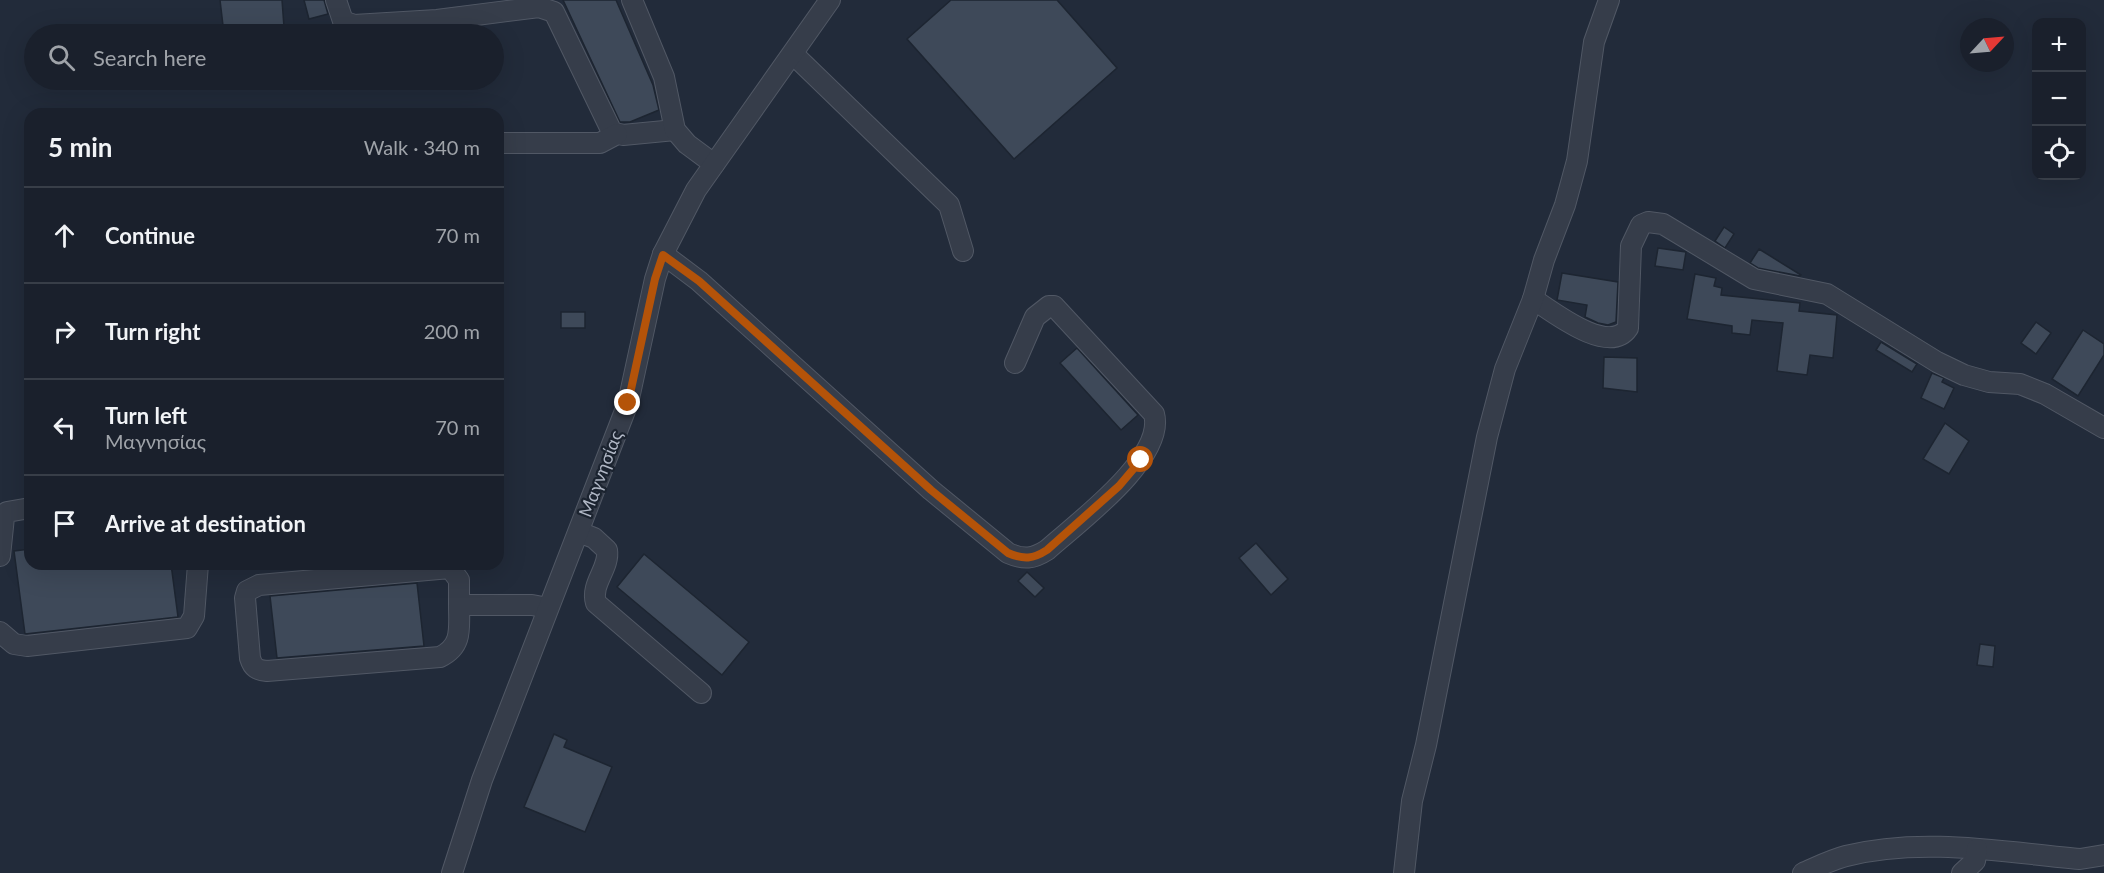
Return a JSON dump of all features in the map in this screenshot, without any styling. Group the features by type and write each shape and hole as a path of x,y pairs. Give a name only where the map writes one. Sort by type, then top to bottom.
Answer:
{"street":[{"path":"336,0 343,21 351,24"},
{"path":"632,0 664,77 675,130 687,144 714,164"},
{"name":"Μαγνησίας","path":"452,873 482,780 628,403 655,279 663,255 696,190 830,0"},
{"path":"1404,873 1412,801 1426,745 1487,437 1505,369 1533,299 1544,260 1565,205 1576,161 1594,42 1610,0"},
{"path":"371,24 437,20 478,7 539,7 549,4 612,132 617,134"},
{"path":"793,54 949,205 963,251"},
{"path":"504,143 600,143 617,134 675,130"},
{"path":"1533,299 1584,332 1618,337 1624,334 1628,328 1631,246 1641,225 1655,222 1680,233 1754,279 1827,294 1851,306 1937,362 1964,375 1989,382 2020,384 2101,420"},
{"path":"663,255 699,281 931,490 1008,553 1022,559 1036,557 1047,550 1119,486 1153,440 1156,423 1154,414 1063,312 1054,306 1049,306 1035,317 1015,363"},
{"path":"0,556 4,517 7,512 24,508"},
{"path":"579,532 594,538 607,550 608,556 594,592 596,603 701,693"},
{"path":"0,632 14,644 27,646 186,628 195,616 198,570"},
{"path":"428,570 252,586 245,598 250,658 253,666 258,670 267,671 440,657 455,648 458,642 459,580 452,570"},
{"path":"459,606 532,605 548,608"},
{"path":"1803,873 1844,856 1923,846 2080,859 2104,855"},
{"path":"1962,873 1976,861 1977,849"}],"building":[{"path":"220,0 282,0 284,24 223,24"},
{"path":"304,0 324,0 328,14 309,19"},
{"path":"563,0 616,0 653,85 659,110 630,122 620,122"},
{"path":"951,0 1057,0 1117,68 1014,159 907,39"},
{"path":"1724,227 1734,234 1725,248 1715,241"},
{"path":"1658,248 1686,252 1683,270 1655,266"},
{"path":"1759,249 1801,275 1758,268 1750,263"},
{"path":"1562,273 1618,282 1616,322 1608,325 1598,323 1585,317 1587,305 1557,300"},
{"path":"1695,274 1716,278 1714,286 1722,288 1721,295 1800,303 1799,311 1837,315 1833,358 1810,355 1807,375 1777,371 1783,323 1752,320 1750,335 1732,333 1732,326 1687,319"},
{"path":"561,312 585,312 585,328 561,328"},
{"path":"2036,322 2051,333 2036,354 2021,343"},
{"path":"2083,330 2104,344 2104,355 2078,396 2052,379"},
{"path":"1881,342 1917,364 1912,372 1876,350"},
{"path":"1077,348 1138,415 1121,430 1060,363"},
{"path":"1604,357 1637,358 1637,392 1603,388"},
{"path":"1932,373 1944,378 1942,382 1954,388 1944,409 1921,398"},
{"path":"1945,423 1969,441 1949,474 1923,459"},
{"path":"1256,543 1288,579 1271,595 1239,558"},
{"path":"24,550 24,570 172,570 178,617 25,634 14,551"},
{"path":"644,554 749,642 722,675 617,587"},
{"path":"1027,572 1044,588 1035,597 1018,581"},
{"path":"417,583 424,646 277,658 270,596"},
{"path":"1980,644 1995,646 1993,667 1977,665"},
{"path":"554,734 567,740 564,747 612,767 585,832 524,807"}],"route":[{"path":"628,403 655,279 663,255 699,281 809,377 931,490 1008,553 1022,559 1036,557 1047,550 1119,486 1141,460"}]}
